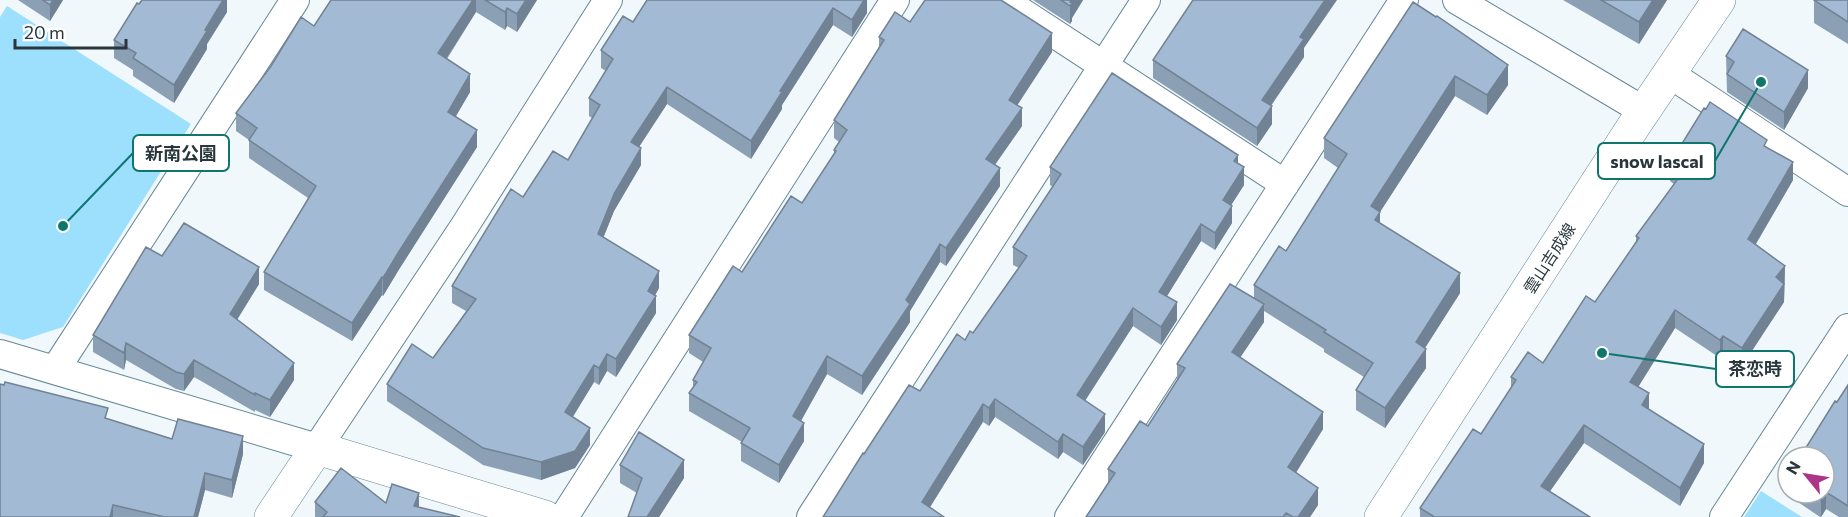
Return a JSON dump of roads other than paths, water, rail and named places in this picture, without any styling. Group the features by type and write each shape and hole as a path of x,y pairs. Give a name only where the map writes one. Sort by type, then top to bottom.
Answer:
{"street":[{"path":"55,370 295,0"},
{"path":"271,517 464,227 608,0"},
{"path":"564,517 896,0"},
{"path":"1003,0 1285,184"},
{"path":"811,517 1146,0"},
{"path":"1069,517 1404,0"},
{"path":"1457,0 1644,111"},
{"name":"雲山吉成線","path":"1381,517 1644,111 1719,0"},
{"path":"1670,74 1848,192"},
{"path":"1724,517 1848,328"},
{"path":"0,354 545,517"}],"place":[{"name":"snow lascal","path":"1761,82"},
{"name":"新南公園","path":"63,226"},
{"name":"茶恋時","path":"1602,353"}]}
